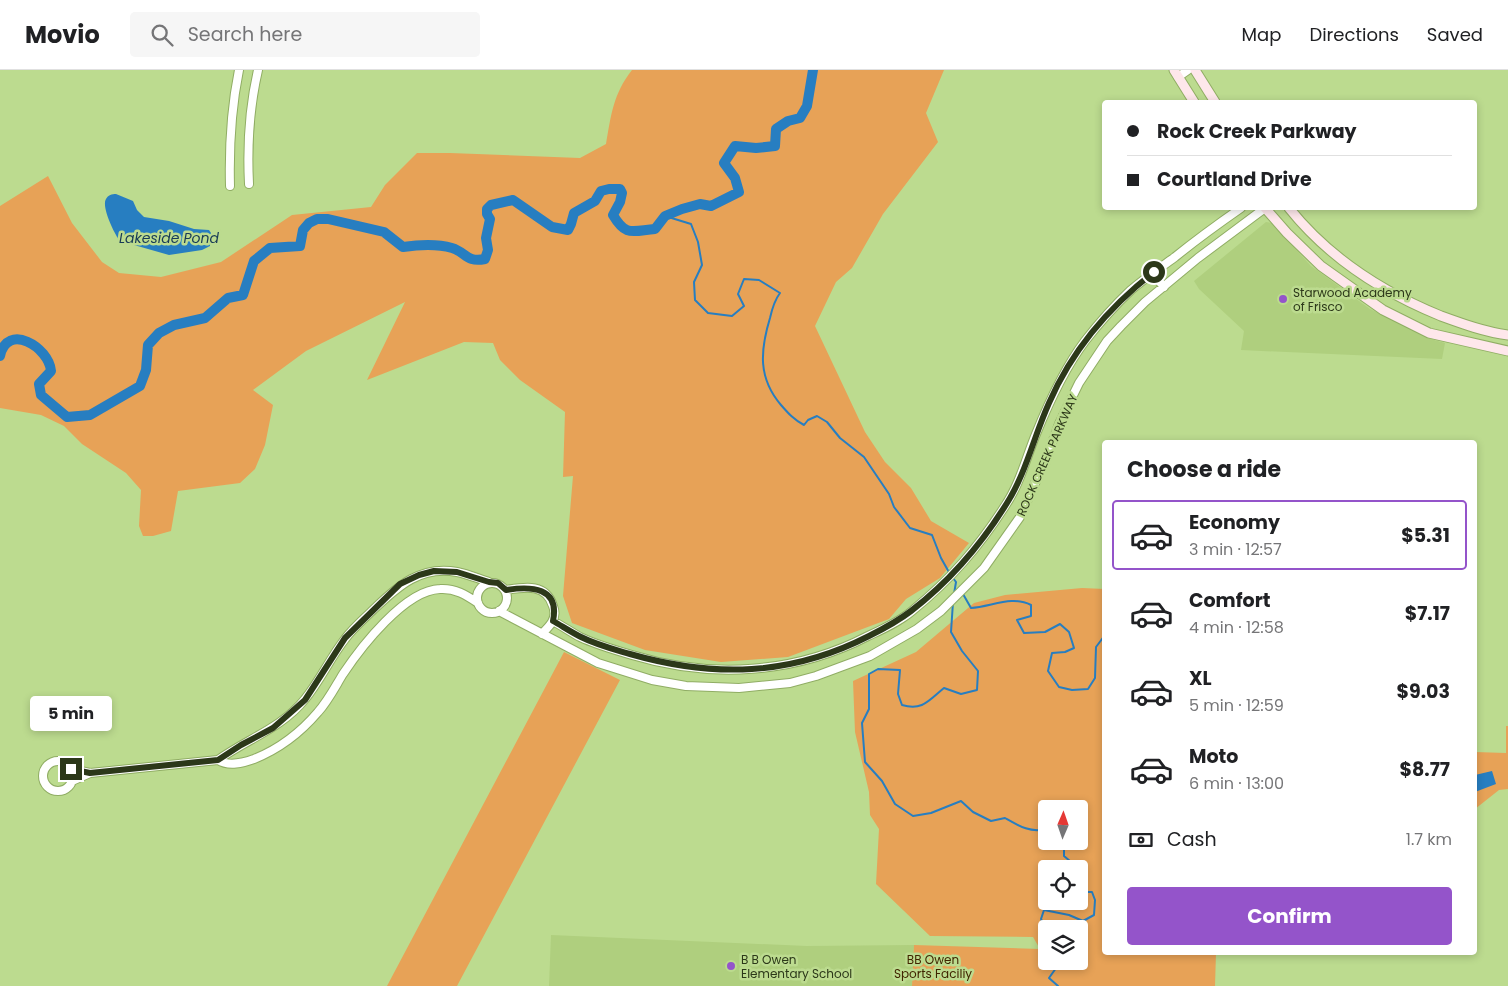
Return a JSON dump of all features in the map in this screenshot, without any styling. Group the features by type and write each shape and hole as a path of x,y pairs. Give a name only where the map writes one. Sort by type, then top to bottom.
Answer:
{"main road":[{"path":"1194,70 1214,100"},
{"path":"1176,72 1193,100"},
{"path":"1267,210 1306,253 1321,266 1395,316 1429,333 1508,351"},
{"path":"1291,210 1321,243 1376,284 1402,299 1460,323 1508,335"},
{"path":"1367,298 1376,284"}],"street":[{"path":"230,186 230,125 239,70"},
{"path":"249,184 249,116 258,70"},
{"path":"1176,72 1188,70"},
{"name":"ROCK CREEK PARKWAY","path":"553,621 579,636 609,649 645,659 699,669 744,670 795,663 847,647 902,617 955,573 973,552 1012,494 1048,403 1076,353 1111,310 1152,273 1238,210"},
{"name":"ROCK CREEK PARKWAY","path":"499,611 598,663 652,680 700,687 752,687 802,680 852,664 870,656 903,638 930,619 952,602 984,568 1020,517 1079,383 1107,341 1135,311 1198,258 1262,210"},
{"path":"1152,273 1164,287"},
{"path":"90,773 72,781 65,789 56,791 45,784 43,775 46,767 56,761 65,763 71,769 90,773 218,760 273,728 300,704 317,682 345,638 400,584 419,575 434,571 457,572 498,583 506,590 508,595 506,604 494,613 486,611 463,593 453,590 430,590 411,600 382,625 365,644 329,698 304,727 284,743 262,756 246,762 224,764 218,760"},
{"path":"478,603 478,592 482,586 489,582"},
{"path":"506,590 520,588 546,592 555,611 553,621 542,634"},
{"path":"571,650 579,636"},
{"path":"71,769 72,781"}],"shaded area":[{"name":"Starwood Academy of Frisco","path":"1266,222 1272,223 1311,266 1370,309 1434,340 1445,343 1442,359 1241,350 1244,331 1199,289 1194,281"},
{"name":"B B Owen Elementary School","path":"551,935 807,946 914,945 912,986 549,986"}],"green space":[{"path":"632,70 944,70 926,113 938,142 883,214 852,268 836,282 815,326 865,432 885,462 911,488 931,521 969,543 940,578 906,599 889,619 788,657 721,662 645,650 572,623 563,596 573,476 563,477 565,412 520,380 500,360 493,343 464,342 367,380 405,302 306,351 253,390 273,405 265,445 255,469 240,483 178,491 171,531 153,536 143,536 139,526 141,490 126,473 82,444 64,426 41,415 0,408 0,206 48,176 72,223 102,262 119,273 161,277 221,262 292,215 371,207 385,185 417,153 580,158 606,144 611,115 617,97"},
{"name":"BB Owen Sports Faciliy","path":"1082,588 1102,589 1102,955 1216,955 1215,986 912,986 914,945 1038,949 1038,970 1088,970 1088,920 1038,920 1038,946 1033,937 930,936 876,884 879,829 870,815 869,792 855,732 853,681 916,652 974,603 1005,595"},
{"path":"564,652 620,680 457,986 387,986"},
{"path":"1506,726 1508,726 1508,789 1499,790 1477,807 1477,752 1506,753"}],"water":[{"name":"Lakeside Pond","path":"116,194 133,201 137,210 144,217 169,221 194,229 209,230 211,233 210,246 202,250 169,255 120,241 105,208 107,198 110,195"},
{"path":"1492,771 1496,784 1477,791 1477,775"}],"waterway":[{"path":"0,356 4,346 11,341 19,339 36,347 49,362 51,371 39,384 41,395 67,417 90,415 140,386 146,370 148,345 159,333 174,325 205,318 228,298 243,295 254,261 270,248 300,246 303,230 309,223 317,219 328,219 384,232 403,247 427,245 446,247 457,250 474,260 479,260 485,259 488,250 486,238 490,219 487,209 491,205 513,200 552,227 568,230 574,213 595,201 601,191 620,189 622,193 620,202 613,215 622,227 630,231 655,229 665,216 700,204 711,206 739,192 735,178 724,163 735,146 756,148 775,146 776,129 788,121 800,118 807,106 813,70"},
{"path":"665,216 691,224 698,242 702,265 694,282 695,300 708,313 732,316 744,306 738,294 744,279 759,280 780,293 772,308 763,353 765,374 768,385 774,395 786,411 797,421 804,425 808,420 817,416 827,422 840,438 864,457 889,494 894,507 910,528 932,535 950,574"},
{"path":"953,578 956,582 954,594"},
{"path":"963,594 971,608 1009,601 1024,602 1031,605 1031,616 1017,620 1024,633 1045,632 1060,624 1069,632 1074,648 1065,652 1052,653 1048,671 1059,687 1072,690 1088,689 1095,678 1096,647 1102,639"},
{"path":"953,602 951,632 962,651 978,671 977,690 961,694 944,688 930,700 915,707 902,705 898,694 900,670 878,669 869,674 869,709 862,723 865,762 882,781 895,804 913,816 931,813 961,801 973,812 991,821 1005,818 1020,826 1038,830"},
{"path":"1064,850 1064,856 1069,860"},
{"path":"1085,920 1094,915 1095,900 1092,892 1088,892"},
{"path":"1042,920 1044,910"},
{"path":"1044,910 1069,915 1081,920"},
{"path":"1055,970 1049,978 1058,986"}],"place":[{"name":"Starwood Academy of Frisco","path":"1283,299"},
{"name":"B B Owen Elementary School","path":"731,966"}],"route":[{"path":"71,769 90,773 218,760 273,728 298,707 305,700 345,638 400,584 419,575 434,571 457,572 498,583 506,590 520,588 546,592 555,611 553,621 579,636 609,649 671,665 707,670 744,670 776,667 847,647 882,630 912,611 955,573 973,552 1015,489 1048,403 1076,353 1104,317 1154,272"}]}
